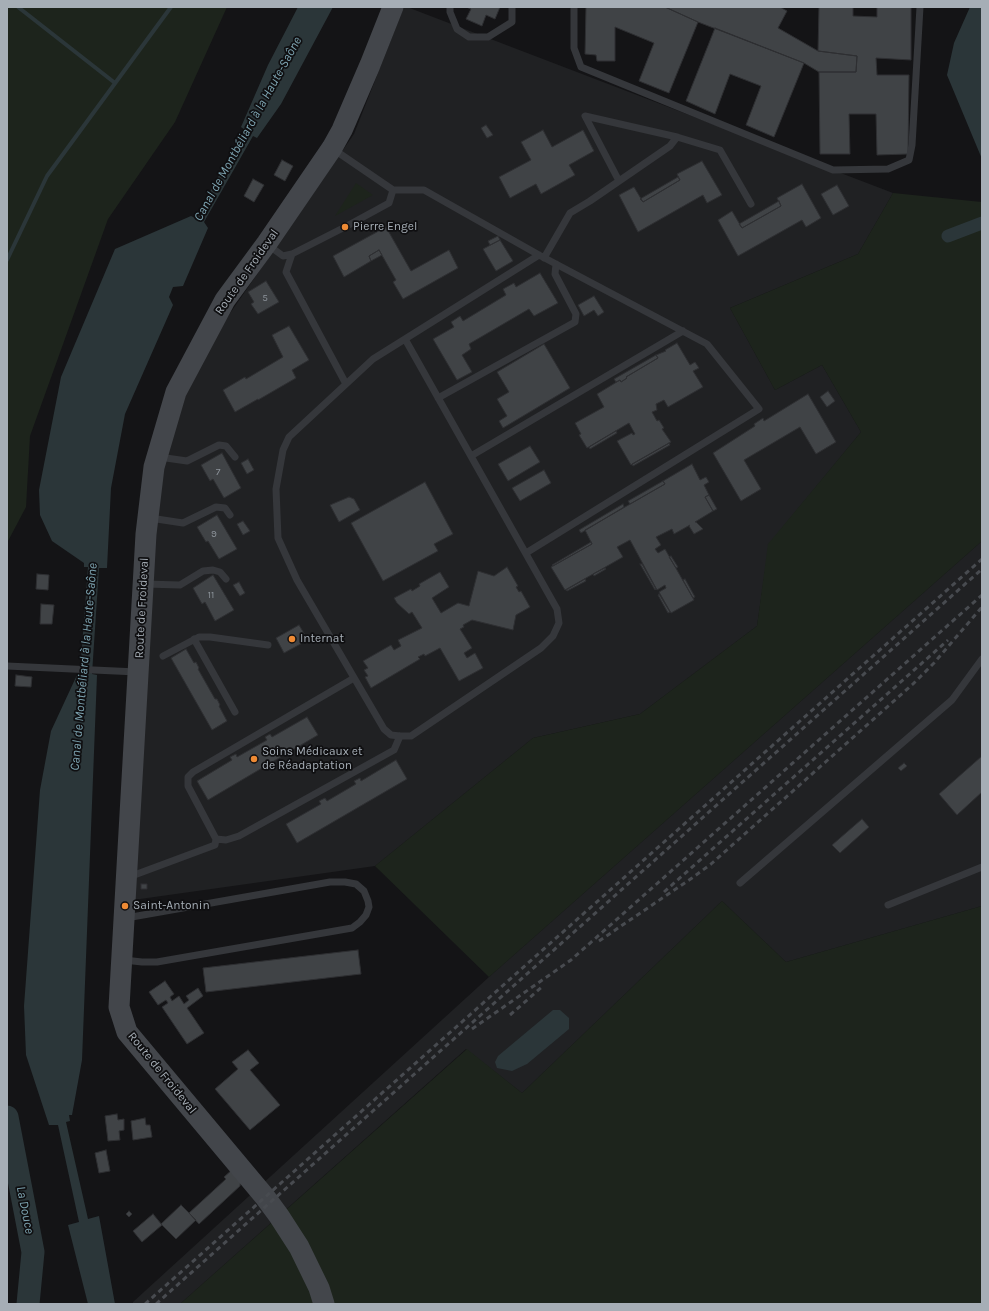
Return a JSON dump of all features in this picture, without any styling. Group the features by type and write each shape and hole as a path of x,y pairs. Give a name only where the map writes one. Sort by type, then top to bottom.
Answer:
{"street":[{"name":"Route de Froideval","path":"324,1304 319,1288 299,1247 279,1216 265,1197 127,1032 119,1007 143,584 148,518 156,457 176,392 224,300 267,244 332,148 342,130 393,7"}],"lane":[{"path":"450,7 450,12 457,30 469,37 488,37 512,22 512,7"},
{"path":"574,7 574,48 581,67 833,170 888,168 909,160 912,145 920,7"},
{"path":"619,181 585,116 677,137 720,150 751,204"},
{"path":"405,339 557,609 559,622 553,636 541,648 411,736 391,735 384,729 297,580 278,538 276,489 284,450 289,437 373,359 405,339 542,256 570,212 590,201 670,146 677,137"},
{"path":"332,148 393,190 424,190 556,264 707,344 759,408 526,553"},
{"path":"267,244 283,256 292,254 389,203 393,190"},
{"path":"292,254 286,272 346,384"},
{"path":"438,398 575,322 576,314 555,274 556,264"},
{"path":"471,456 683,331"},
{"path":"156,457 187,461 219,445 226,446 235,457"},
{"path":"148,518 183,523 216,507 224,508 230,515"},
{"path":"143,584 180,585 203,572 213,570 220,572 226,579"},
{"path":"163,656 199,637 210,637 268,645"},
{"path":"194,639 235,712"},
{"path":"740,883 952,700 982,659"},
{"path":"7,666 138,672"},
{"path":"127,877 215,845 216,839 188,786 188,777 199,768 354,678"},
{"path":"216,839 226,840 239,836 394,750 400,736"},
{"path":"888,906 982,867"},
{"path":"122,960 157,962 352,928 366,915 369,907 364,891 356,884 330,882 124,919"}],"shaded area":[{"path":"7,7 227,7 175,122 108,219 30,436 26,507 7,543"},
{"path":"404,7 893,193 858,254 730,308 775,390 822,365 861,432 769,544 757,626 640,714 533,738 375,866 133,900 145,674 160,476 178,409 213,338 354,134"},
{"path":"356,183 373,195 335,216"},
{"path":"893,193 982,202 982,541 489,977 375,866 533,738 640,714 757,626 768,544 861,432 822,365 775,390 730,308 858,254"},
{"path":"982,541 982,906 786,962 722,901 522,1093 466,1049 180,1304 133,1304 133,1302 489,977"},
{"path":"722,901 786,962 982,906 982,1304 180,1304 467,1049 522,1093"}],"water":[{"name":"Canal de Montbéliard à la Haute-Saône","path":"298,7 333,7 281,104 257,138 253,136 204,222 208,228 183,286 173,287 169,297 173,305 125,414 111,488 107,568 99,568 92,674 97,675 82,1060 72,1115 69,1115 70,1121 66,1122 88,1219 99,1216 115,1304 88,1304 68,1225 79,1222 58,1125 49,1125 26,1055 24,1006 40,790 51,731 77,675 80,673 88,567 84,567 84,563 52,541 40,515 39,490 61,377 115,249 191,216 195,218 245,130 241,127 268,65"},
{"path":"970,7 982,7 982,159 947,75 954,43"},
{"path":"553,1010 560,1010 569,1018 569,1029 527,1064 512,1071 497,1068 495,1062 498,1056"}],"building":[{"path":"466,7 500,7 495,19 486,15 482,26 466,19 471,9"},
{"path":"586,7 665,7 698,22 669,93 639,81 654,43 615,27 615,61 597,61 596,55 585,54"},
{"path":"665,7 780,7 787,11 778,28 818,51 857,56 856,72 819,72 804,63 698,22"},
{"path":"819,7 853,7 853,16 877,17 877,7 911,7 911,60 876,58 877,75 909,75 908,154 877,155 876,114 849,114 850,154 820,154 819,72 856,72 857,56 818,51"},
{"path":"715,28 804,63 774,137 746,125 761,86 730,74 715,114 686,101"},
{"path":"486,125 493,135 487,138 481,128"},
{"path":"543,130 552,147 583,130 594,151 569,165 575,175 541,194 536,184 510,198 499,177 531,160 521,142"},
{"path":"282,160 293,166 285,181 274,175"},
{"path":"702,161 722,195 707,203 703,195 638,232 619,195 634,187 643,202 680,180 677,174"},
{"path":"678,177 680,180 643,202 640,199"},
{"path":"253,179 264,185 254,202 244,196"},
{"path":"802,184 821,218 806,227 802,220 738,256 718,220 732,211 742,228 781,206 777,198"},
{"path":"837,185 849,206 833,215 821,194"},
{"path":"779,201 781,206 742,228 739,224"},
{"path":"386,227 411,271 449,250 458,268 403,299 393,282 396,280 379,250 369,256 371,261 344,277 333,256"},
{"path":"498,236 500,240 490,245 488,241"},
{"path":"500,240 513,261 496,271 483,249"},
{"path":"379,250 382,255 371,261 369,256"},
{"path":"540,273 558,303 534,316 529,309 469,344 471,349 462,355 472,372 457,380 433,339 454,327 451,322 460,316 463,321 506,295 503,289 514,283 516,287"},
{"path":"266,281 279,302 258,314 251,304 254,302 248,292"},
{"path":"594,296 604,312 598,316 594,310 584,316 578,305"},
{"path":"289,326 309,360 292,370 296,378 235,412 223,390 245,377 246,379 283,357 272,335"},
{"path":"677,343 690,365 695,362 699,368 693,371 703,387 668,407 664,400 656,404 657,410 652,412 657,421 659,420 664,428 662,429 671,442 631,465 617,441 632,433 633,435 635,434 629,423 587,448 579,435 581,434 575,423 604,407 597,394 620,380 621,382 627,378 626,377 658,358 656,355 666,351 665,350"},
{"path":"544,344 570,388 503,428 499,421 507,416 497,399 509,392 497,372"},
{"path":"656,355 658,358 626,377 627,378 621,382 620,380 616,382 614,379"},
{"path":"828,391 835,401 827,407 820,397"},
{"path":"808,394 836,442 816,454 800,427 744,460 761,489 741,501 713,453 755,426 754,424 763,418 764,421"},
{"path":"616,431 617,433 590,449 589,447"},
{"path":"669,443 670,445 633,466 632,464"},
{"path":"530,446 540,462 508,481 498,464"},
{"path":"222,453 241,488 224,498 213,479 210,481 201,465"},
{"path":"248,459 254,470 247,474 241,463"},
{"path":"692,464 700,480 706,477 709,482 704,485 709,495 705,497 713,511 695,522 703,529 694,534 689,526 690,525 674,534 672,529 656,537 661,545 655,549 658,553 665,549 694,600 671,613 659,592 666,588 665,585 657,590 630,540 617,547 623,557 565,590 551,567 592,544 585,530 665,484 663,481"},
{"path":"544,470 551,483 520,501 512,488"},
{"path":"663,481 665,484 630,504 628,501"},
{"path":"425,482 453,534 434,544 438,551 383,581 351,523"},
{"path":"709,495 717,509 713,511 705,497"},
{"path":"349,497 354,499 360,510 339,522 330,505"},
{"path":"623,504 624,507 581,533 579,530"},
{"path":"217,515 237,549 219,559 197,527"},
{"path":"243,521 250,531 243,535 237,524"},
{"path":"591,542 592,544 553,566 552,565"},
{"path":"671,556 678,567 676,568 669,557"},
{"path":"640,564 642,564 656,589 655,590"},
{"path":"507,567 518,586 516,587 519,592 521,591 530,607 516,615 513,630 472,620 463,625 464,627 460,629 472,648 464,653 467,658 475,653 483,668 459,681 440,648 425,656 424,654 418,657 420,659 371,688 365,677 368,676 364,670 368,668 363,661 391,645 394,650 401,646 398,640 422,628 412,612 409,614 397,603 394,598 411,589 412,591 420,586 419,584 440,572 449,587 432,598 441,613 458,603 469,606 478,571 494,576"},
{"path":"605,568 606,569 594,576 593,574"},
{"path":"37,574 49,575 48,590 36,589"},
{"path":"213,575 234,610 215,621 205,602 202,604 193,588"},
{"path":"585,579 586,581 567,591 566,590"},
{"path":"685,579 695,597 693,598 683,580"},
{"path":"239,582 245,593 240,596 233,585"},
{"path":"659,594 670,612 668,613 658,595"},
{"path":"41,604 54,605 52,624 40,624"},
{"name":"Internat","path":"299,625 308,640 284,653 276,638"},
{"path":"186,649 194,663 196,662 199,668 198,669 215,699 217,699 227,721 212,730 171,658"},
{"path":"16,675 32,677 31,687 15,686"},
{"name":"Soins Médicaux et de Réadaptation","path":"307,717 318,735 208,800 197,781 232,760 230,757 236,754 237,757 267,740 265,737 270,734 272,737"},
{"path":"982,756 982,792 957,815 939,794"},
{"name":"Soins Médicaux et de Réadaptation","path":"396,760 407,779 297,843 286,824 321,804 319,801 325,798 327,801 356,784 354,781 360,778 361,781"},
{"path":"904,763 907,766 901,771 898,768"},
{"path":"862,819 869,827 840,853 832,845"},
{"path":"141,884 147,884 147,889 141,889"},
{"path":"358,950 361,974 206,992 203,968"},
{"path":"165,981 174,994 170,997 172,1001 179,996 184,1004 189,1000 186,996 198,988 203,996 187,1008 204,1033 187,1044 162,1007 168,1003 166,1000 158,1005 149,992"},
{"path":"248,1050 259,1063 250,1070 280,1105 250,1130 215,1089 238,1069 232,1062"},
{"path":"117,1114 118,1120 124,1119 124,1130 119,1131 120,1140 108,1141 105,1116"},
{"path":"145,1118 146,1125 150,1125 152,1137 133,1140 131,1121"},
{"path":"106,1150 110,1171 99,1173 95,1153"},
{"path":"233,1169 241,1178 240,1186 199,1224 189,1213 226,1179 224,1177"},
{"path":"181,1205 196,1220 176,1239 161,1224"},
{"path":"129,1211 132,1214 129,1217 126,1214"},
{"path":"153,1214 162,1225 142,1242 133,1231"}],"waterway":[{"path":"18,7 115,83"},
{"path":"7,260 47,176 171,7"},
{"path":"948,236 982,223"},
{"name":"La Douce","path":"7,1117 33,1252 28,1304"}],"railway":[{"path":"145,1304 982,559"},
{"path":"156,1304 982,569"},
{"path":"472,1029 571,960 982,595"},
{"path":"599,941 711,864 913,684 934,663 982,607"},
{"path":"664,892 948,640"},
{"path":"510,1015 543,986"}],"place":[{"name":"Pierre Engel","path":"345,227"},
{"name":"Internat","path":"292,639"},
{"name":"Soins Médicaux et de Réadaptation","path":"254,759"},
{"name":"Saint-Antonin","path":"125,906"}]}
